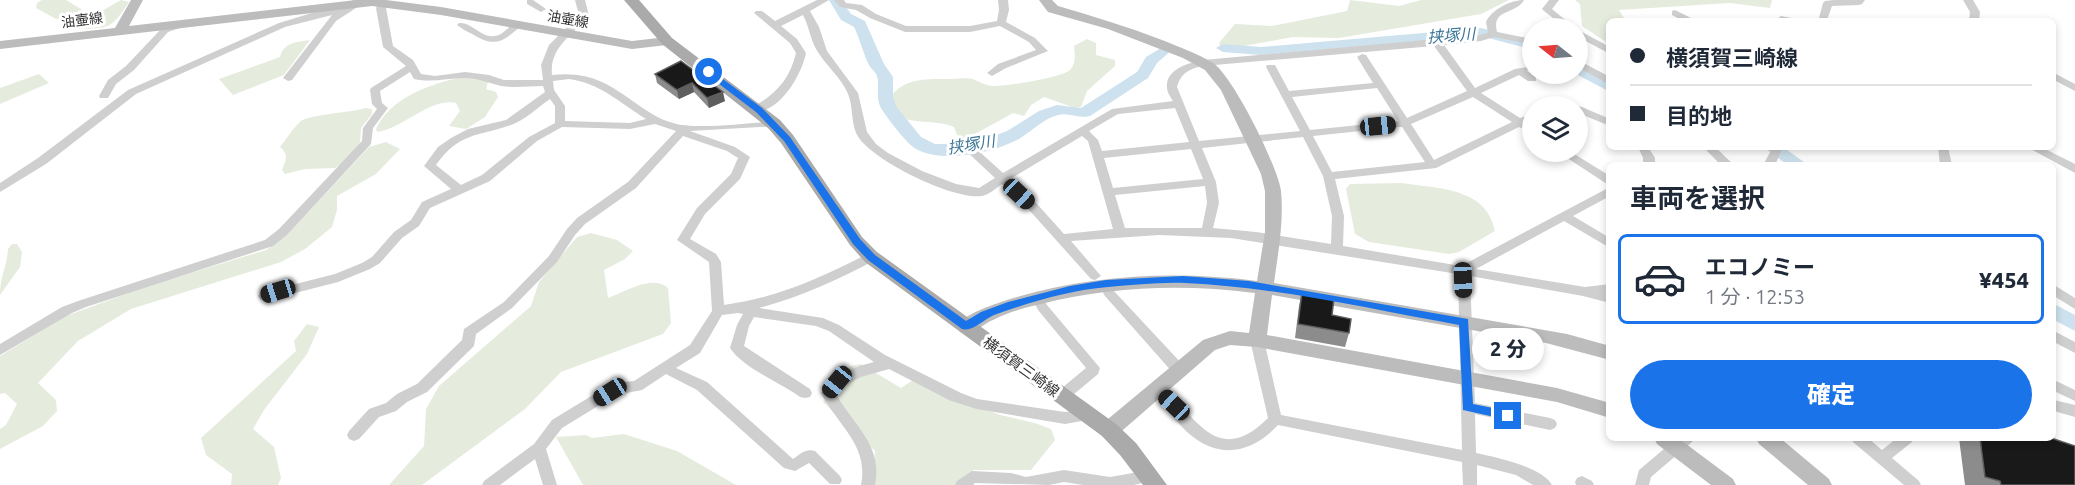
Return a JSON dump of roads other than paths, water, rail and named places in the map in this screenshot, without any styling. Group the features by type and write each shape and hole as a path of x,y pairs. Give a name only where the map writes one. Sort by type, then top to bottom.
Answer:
{"main road":[{"name":"横須賀三崎線","path":"631,0 667,40 774,124 787,139 856,241 871,257 1109,430 1153,480"}],"street":[{"path":"120,31 137,0"},
{"path":"560,124 560,106 549,85 546,65 552,49 584,16 580,0"},
{"path":"774,26 824,0"},
{"path":"839,0 843,5 860,7 901,28 970,29 1001,23 1032,40 1043,51 992,73"},
{"path":"1001,23 1004,10 1003,0"},
{"path":"1045,0 1053,9 1113,26 1173,48 1203,63 1217,74 1228,88 1269,174 1273,191 1275,214 1257,340 1275,419"},
{"path":"1491,35 1492,17 1517,4 1519,0"},
{"path":"1554,0 1547,9 1559,18"},
{"path":"1824,18 1828,3 1859,2 1860,0"},
{"path":"1968,0 1975,12 1974,18"},
{"path":"383,2 381,8 388,47 410,62 418,77 426,79 465,75 489,78 503,83 549,85"},
{"name":"油壷線","path":"0,45 383,2 632,45 667,40"},
{"path":"529,3 541,9"},
{"path":"288,78 333,19 353,4"},
{"path":"0,188 42,161 132,92 282,25 353,4"},
{"path":"805,11 814,27 819,45 852,91 859,110 860,131 876,151 936,183 965,191 981,192 1116,111 1178,104"},
{"path":"757,109 787,86 799,69 800,47 759,13"},
{"path":"1675,13 1684,18"},
{"path":"104,96 112,82 130,68 165,30 184,23"},
{"path":"462,25 494,41 501,40 518,24"},
{"path":"1208,230 1213,203 1210,182 1172,87 1176,74 1186,66 1437,43 1491,35 1522,40"},
{"path":"1588,38 1606,49"},
{"path":"1437,43 1473,92 1521,123"},
{"path":"1362,57 1432,165"},
{"path":"0,350 67,310 82,304 269,243 283,232 367,142 368,128 383,108 377,104 375,90 412,67"},
{"path":"1271,68 1329,176 1338,216 1337,249"},
{"path":"1588,69 1606,80"},
{"path":"1098,155 1405,123 1522,71"},
{"path":"460,190 430,166 442,149 472,131 510,122 549,85 572,75 587,78 612,91 656,120 731,149 744,157 736,176 701,211 683,240 712,257 715,262 718,311 695,349 667,369 637,386 623,387 610,392 557,424 539,448 489,485"},
{"path":"2056,77 2075,88"},
{"path":"1286,94 1380,85"},
{"path":"1588,113 1606,121"},
{"path":"264,296 338,278 366,266 376,260 398,235 415,223 426,205 486,178 533,139 560,124 630,126 656,120"},
{"path":"1329,176 1432,165 1521,123"},
{"path":"354,435 374,413 392,407 434,378 469,342 469,332 508,305 553,260 571,232 581,222 632,185 681,131 774,124"},
{"path":"1082,130 1093,140 1120,231"},
{"path":"969,148 1004,179 1062,238 1095,276"},
{"path":"1711,150 1725,162"},
{"path":"2038,150 2075,168"},
{"path":"1579,162 1606,179"},
{"path":"1109,192 1210,182"},
{"path":"1464,270 1606,193"},
{"path":"1564,216 1606,242"},
{"path":"1062,238 1120,231 1208,230 1464,270 1582,291 1606,298"},
{"path":"746,311 794,295 871,257"},
{"path":"1464,270 1470,485"},
{"path":"966,327 993,311 1088,286 1145,280 1199,280 1264,287 1464,322 1574,342 1606,352"},
{"path":"1582,291 1606,289"},
{"path":"2056,291 2075,304"},
{"path":"1109,293 1179,370"},
{"path":"1038,298 1042,307 1093,368 1062,396"},
{"path":"718,311 746,311 818,321 834,328 890,364 956,397 977,404 1065,418 1088,415"},
{"path":"746,311 737,348 768,371 790,381 806,393"},
{"path":"2056,337 2075,348"},
{"path":"1109,430 1216,341 1230,338 1257,340 1557,395 1606,410"},
{"path":"868,485 871,476 865,444 840,415 828,393 837,382 857,372 890,364"},
{"path":"667,369 702,386 789,464 795,465 810,455 835,480"},
{"path":"2056,386 2075,396"},
{"path":"1157,389 1174,405 1190,426 1210,439 1226,444 1244,443 1275,419"},
{"path":"2056,406 2075,411"},
{"path":"1467,407 1550,424"},
{"path":"1275,419 1520,470 1545,485"},
{"path":"1642,485 1644,474 1675,441"},
{"path":"1677,441 1726,485"},
{"path":"1770,441 1822,485"},
{"path":"1862,441 1914,485"},
{"path":"1882,458 1903,441"},
{"path":"539,448 550,485"},
{"path":"962,485 972,477 1011,479 1019,483 1064,476 1110,483 1153,480"}],"waterway":[{"name":"挟塚川","path":"835,1 846,17 860,24 876,64 885,77 885,96 888,106 915,141 935,150 963,149 991,143 1013,135 1039,118 1057,110 1084,113 1143,75 1151,60 1166,49"},
{"name":"挟塚川","path":"1223,48 1261,51 1481,32 1522,43"},
{"name":"挟塚川","path":"1588,74 1606,85"},
{"name":"挟塚川","path":"1776,150 1795,162"},
{"name":"挟塚川","path":"2056,312 2075,324"}]}
